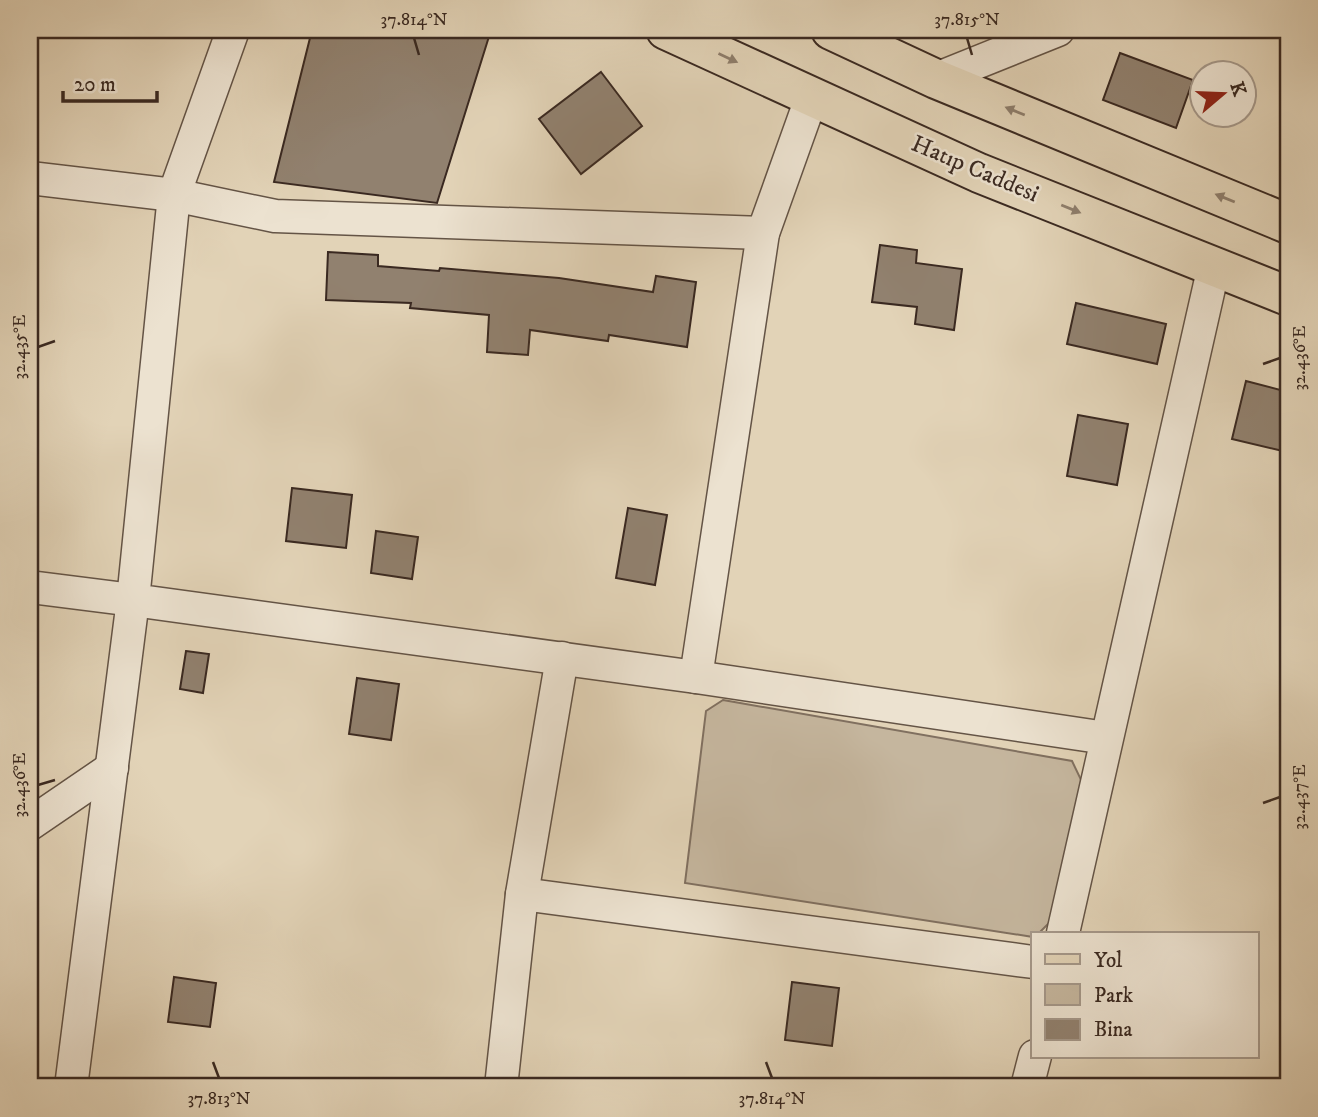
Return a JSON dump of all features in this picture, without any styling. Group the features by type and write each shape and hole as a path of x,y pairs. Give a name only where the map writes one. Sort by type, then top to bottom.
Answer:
{"main road":[{"name":"Hatıp Caddesi","path":"666,30 979,173 1288,296"},
{"path":"831,30 936,79 1288,224"}],"street":[{"path":"71,1087 133,600 174,195 233,30"},
{"path":"936,79 1058,30"},
{"path":"696,677 763,233 812,96"},
{"path":"30,178 174,195 275,216 763,233"},
{"path":"1063,932 1214,266"},
{"path":"30,587 562,658 1106,738"},
{"path":"501,1087 522,894 562,658"},
{"path":"30,824 112,768"},
{"path":"522,894 1031,962"},
{"path":"1027,1087 1034,1058"}],"green space":[{"path":"723,700 1072,761 1084,786 1050,922 1040,932 1031,932 1031,937 685,883 706,711"}],"building":[{"path":"312,30 491,30 437,203 274,182"},
{"path":"1120,53 1188,78 1188,94 1176,128 1103,100"},
{"path":"601,72 642,126 581,174 539,119"},
{"path":"880,245 917,250 916,263 962,269 954,330 915,324 917,307 872,302"},
{"path":"328,252 378,255 378,266 439,271 440,268 559,278 653,292 656,276 696,282 687,347 609,335 608,341 530,330 528,355 487,352 489,315 410,308 411,303 326,300"},
{"path":"1076,303 1166,324 1157,364 1067,344"},
{"path":"1246,381 1288,392 1288,429 1283,451 1232,439"},
{"path":"1078,415 1128,424 1117,485 1067,476"},
{"path":"292,488 352,495 346,548 286,541"},
{"path":"628,508 667,515 655,585 616,578"},
{"path":"376,531 418,537 412,579 371,573"},
{"path":"186,651 209,654 203,693 180,689"},
{"path":"357,678 399,684 391,740 349,734"},
{"path":"174,977 216,983 210,1027 168,1022"},
{"path":"792,982 839,988 832,1046 785,1040"}]}
